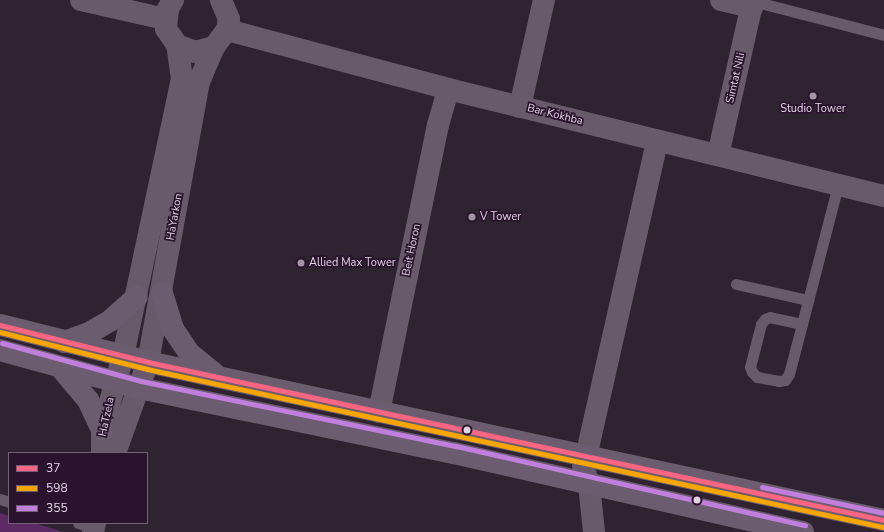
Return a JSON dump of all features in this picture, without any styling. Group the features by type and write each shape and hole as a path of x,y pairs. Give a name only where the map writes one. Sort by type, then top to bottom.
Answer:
{"main road":[{"path":"162,293 173,329 189,353 220,378"},
{"path":"64,342 89,333 110,321 137,296"},
{"path":"0,326 220,378 884,520"},
{"path":"0,350 139,388 454,454 803,532"},
{"path":"60,367 88,400 102,430"}],"street":[{"path":"81,0 169,9 166,29 177,45 195,52 214,47"},
{"path":"221,0 229,19 227,30"},
{"path":"520,107 544,0"},
{"path":"721,0 753,3"},
{"name":"Simtat Nili","path":"718,155 753,3"},
{"name":"HaYarkon","path":"139,388 148,362 162,293 199,82 214,47 227,30"},
{"name":"Bar Kokhba","path":"227,30 448,89 884,196"},
{"name":"HaYarkon","path":"115,382 124,356 182,79 177,45"},
{"name":"Beit Horon","path":"379,412 438,125 448,89"},
{"path":"594,532 589,485 581,456 658,141"},
{"name":"HaTzela","path":"102,452 102,430 115,382"},
{"name":"HaTzela","path":"115,452 139,388"}],"lane":[{"path":"753,3 884,35"},
{"path":"802,324 770,317 765,319 760,324 750,367 752,372 757,376 779,382 785,380 789,374 802,324 808,300 838,185"},
{"path":"736,284 808,300"}],"shaded area":[{"path":"0,513 8,516 8,524 37,524 64,532 0,532"}],"transit line":[{"name":"37","path":"0,325 148,362 884,520"},
{"name":"598","path":"0,332 147,369 883,527"},
{"name":"355","path":"2,343 141,381 456,446 805,525"},
{"name":"355","path":"762,487 884,513"}],"place":[{"name":"Studio Tower","path":"813,96"},
{"name":"V Tower","path":"472,217"},
{"name":"Allied Max Tower","path":"301,263"}]}
